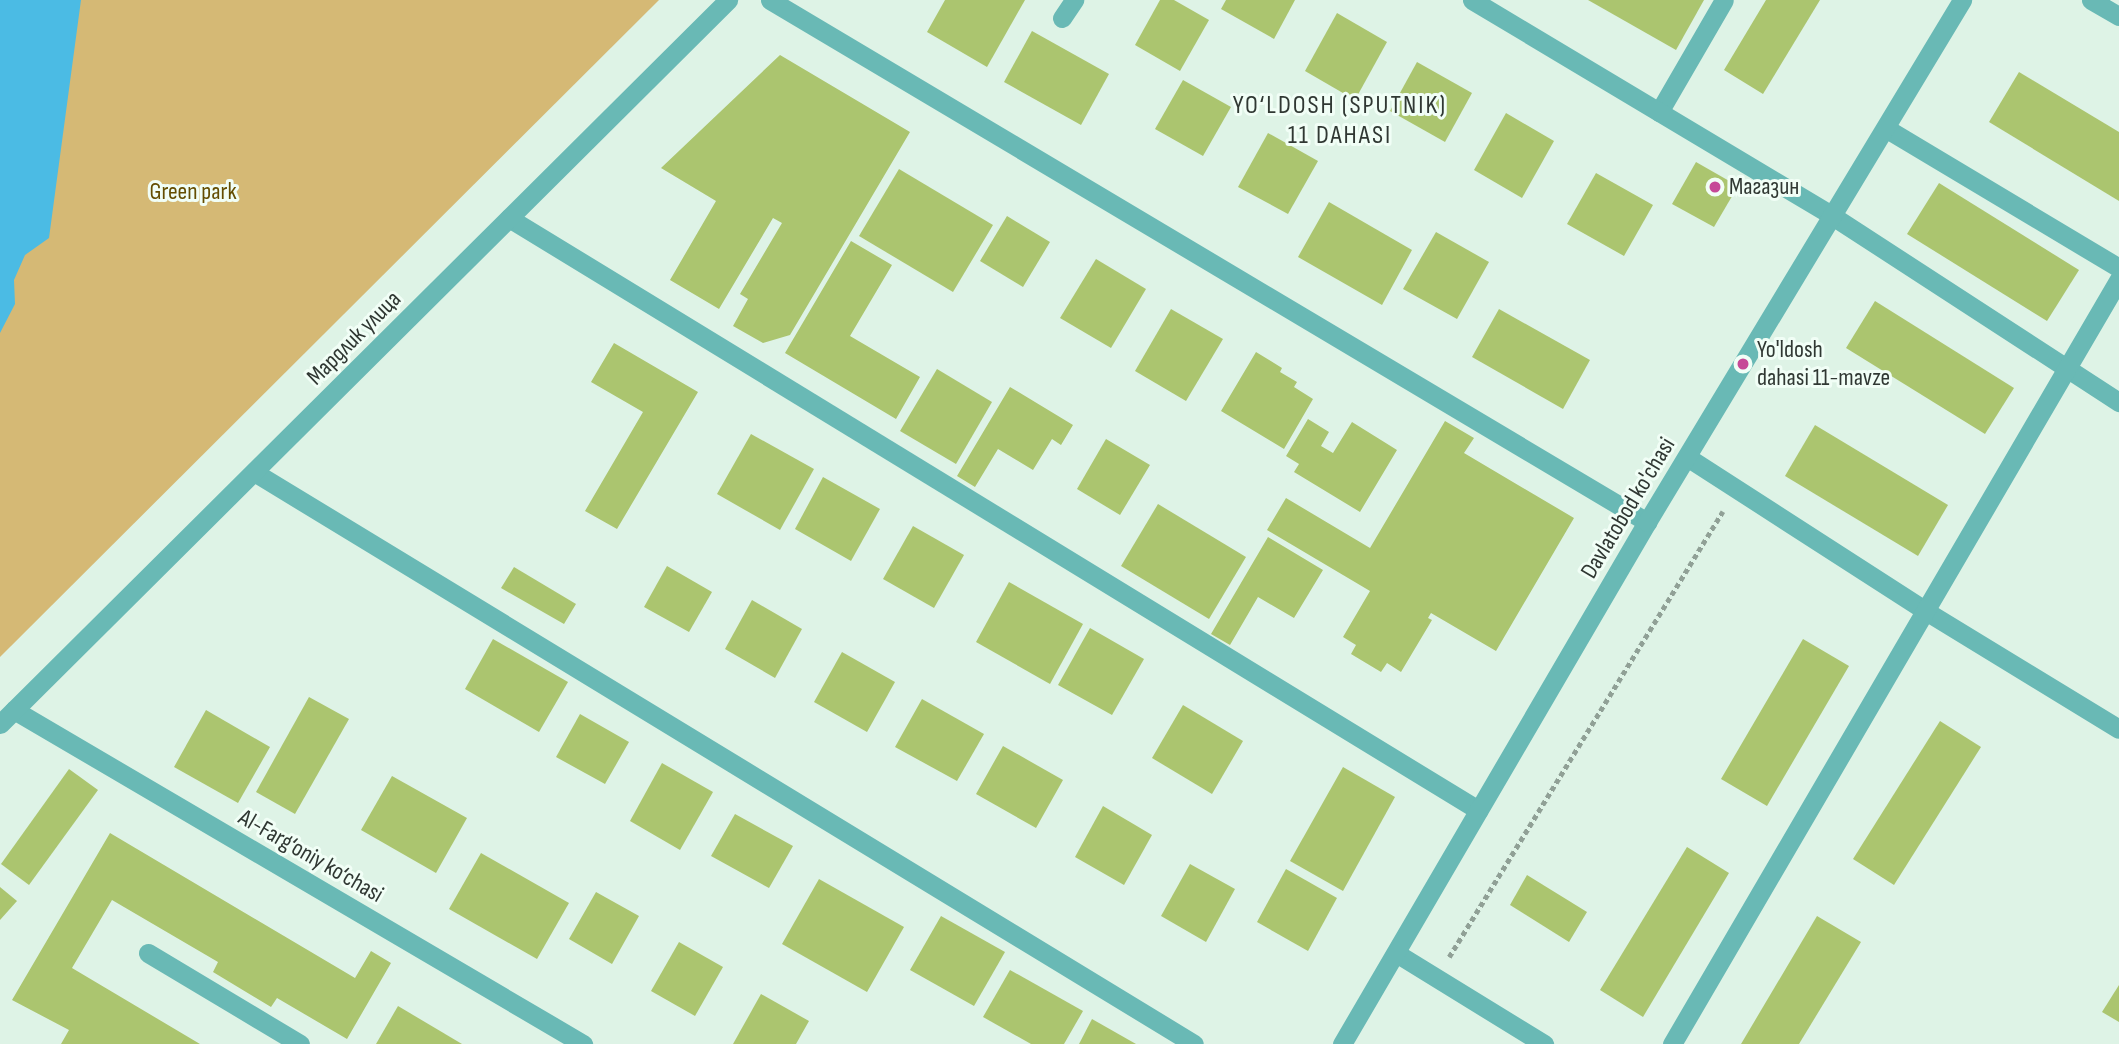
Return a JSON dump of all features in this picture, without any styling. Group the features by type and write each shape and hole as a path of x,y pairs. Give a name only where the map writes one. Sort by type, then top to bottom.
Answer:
{"street":[{"name":"Мардлик улица","path":"0,724 728,0"},
{"path":"770,0 1647,522"},
{"path":"1062,18 1074,0"},
{"path":"1472,0 1834,217 2119,402"},
{"path":"1659,112 1724,0"},
{"name":"Davlatobod ko'chasi","path":"1342,1044 1647,522 1834,217 1962,0"},
{"path":"2091,0 2119,16"},
{"path":"1887,129 2119,268"},
{"path":"509,218 1478,810"},
{"path":"1672,1044 2119,279"},
{"path":"1687,457 1924,610 2119,729"},
{"path":"254,472 1194,1044"},
{"name":"Al-Farg‘oniy ko‘chasi","path":"14,710 583,1044"},
{"path":"148,953 300,1044"},
{"path":"1396,953 1544,1044"}],"path":[{"path":"1436,978 1736,489"}],"green space":[{"name":"Green park","path":"0,0 659,0 0,657"}],"water":[{"path":"0,0 81,0 49,238 25,255 14,280 15,304 0,333"}],"building":[{"path":"945,0 1025,0 987,67 927,32"},
{"path":"1160,0 1174,0 1209,20 1180,71 1135,45"},
{"path":"1226,0 1295,0 1274,39 1221,9"},
{"path":"1588,0 1704,0 1676,50"},
{"path":"1766,0 1820,0 1763,94 1724,70"},
{"path":"1337,13 1387,42 1355,100 1305,71"},
{"path":"1032,31 1109,74 1081,125 1004,82"},
{"path":"780,55 910,132 790,335 763,343 733,326 748,299 740,294 782,223 773,218 719,309 670,280 716,201 661,168"},
{"path":"1417,62 1472,93 1445,142 1390,111"},
{"path":"2019,72 2119,132 2119,201 1989,122"},
{"path":"1183,80 1231,107 1203,156 1155,129"},
{"path":"1506,113 1554,141 1522,198 1474,170"},
{"path":"1268,133 1318,161 1288,214 1238,187"},
{"path":"1696,162 1738,186 1714,227 1672,204"},
{"path":"899,169 993,225 953,292 859,236"},
{"path":"1596,173 1653,205 1624,256 1567,224"},
{"path":"1939,183 2079,270 2047,321 1907,234"},
{"path":"1329,202 1412,250 1382,305 1298,257"},
{"path":"1007,216 1050,242 1023,287 980,261"},
{"path":"1436,232 1489,262 1457,319 1403,289"},
{"path":"851,241 892,265 850,336 920,377 896,419 785,353"},
{"path":"1096,259 1146,289 1111,348 1060,318"},
{"path":"1875,301 2014,388 1985,434 1846,348"},
{"path":"1171,309 1223,339 1186,401 1135,371"},
{"path":"1499,309 1590,360 1563,409 1472,357"},
{"path":"614,343 698,392 617,529 585,511 643,412 591,382"},
{"path":"1256,352 1282,368 1280,372 1297,382 1294,387 1313,399 1284,449 1221,411"},
{"path":"937,369 992,402 956,464 900,431"},
{"path":"1010,387 1073,425 1061,445 1052,439 1033,470 998,449 975,487 957,476"},
{"path":"1308,419 1329,432 1321,446 1333,453 1352,422 1397,450 1360,512 1294,472 1299,464 1286,456"},
{"path":"1445,421 1474,438 1464,453 1574,518 1496,651 1431,613 1428,618 1432,620 1401,672 1387,663 1381,672 1351,654 1356,645 1343,637 1370,591 1267,530 1286,498 1370,548"},
{"path":"1815,425 1948,505 1918,556 1785,476"},
{"path":"751,434 814,469 780,530 717,494"},
{"path":"1106,439 1150,465 1120,515 1077,489"},
{"path":"823,477 880,509 851,561 795,529"},
{"path":"1158,504 1246,557 1209,619 1121,566"},
{"path":"913,526 964,555 934,608 883,579"},
{"path":"1268,537 1323,570 1294,618 1258,597 1230,645 1211,634"},
{"path":"667,566 712,592 689,632 644,607"},
{"path":"514,567 576,604 564,624 501,588"},
{"path":"1009,582 1083,624 1050,684 976,642"},
{"path":"752,600 802,629 775,678 725,649"},
{"path":"1090,628 1144,659 1112,715 1058,685"},
{"path":"493,639 568,682 539,732 465,689"},
{"path":"1803,639 1849,666 1767,806 1721,779"},
{"path":"842,652 895,682 867,732 814,702"},
{"path":"309,697 349,719 295,814 256,792"},
{"path":"922,699 984,734 957,781 895,747"},
{"path":"1183,705 1243,741 1212,794 1152,758"},
{"path":"206,710 270,747 238,803 174,767"},
{"path":"580,714 629,742 605,784 556,757"},
{"path":"1940,721 1981,747 1894,885 1853,859"},
{"path":"1003,746 1063,780 1036,828 976,794"},
{"path":"662,763 713,792 680,850 630,821"},
{"path":"1343,767 1395,797 1343,891 1290,861"},
{"path":"69,769 98,790 29,885 1,864"},
{"path":"392,776 467,818 436,873 361,830"},
{"path":"1103,806 1152,835 1124,885 1075,857"},
{"path":"735,814 793,846 769,888 711,856"},
{"path":"110,833 355,978 371,951 391,963 347,1039 277,998 271,1007 213,972 218,962 112,900 72,968 200,1044 61,1044 69,1030 12,1000"},
{"path":"1687,847 1729,873 1643,1017 1600,990"},
{"path":"481,853 569,903 537,959 449,909"},
{"path":"1190,864 1235,889 1206,942 1161,916"},
{"path":"1286,869 1337,898 1308,951 1257,922"},
{"path":"1527,875 1587,912 1569,942 1510,905"},
{"path":"819,879 904,927 867,992 782,944"},
{"path":"0,887 17,901 0,920"},
{"path":"596,892 639,916 612,964 569,939"},
{"path":"941,916 1005,952 974,1006 910,970"},
{"path":"1817,916 1861,942 1799,1044 1741,1044"},
{"path":"679,942 723,967 695,1016 651,991"},
{"path":"1010,970 1083,1011 1064,1044 1031,1044 983,1017"},
{"path":"2119,985 2119,1022 2102,1012"},
{"path":"761,994 809,1021 796,1044 733,1044"},
{"path":"398,1006 462,1044 376,1044"},
{"path":"1092,1019 1136,1044 1079,1044"}],"place":[{"name":"Магазин","path":"1715,187"},
{"name":"Yo'ldosh dahasi 11-mavze","path":"1743,364"}],"district":[{"name":"YO‘LDOSH (SPUTNIK) 11 DAHASI","path":"1340,121"}]}
